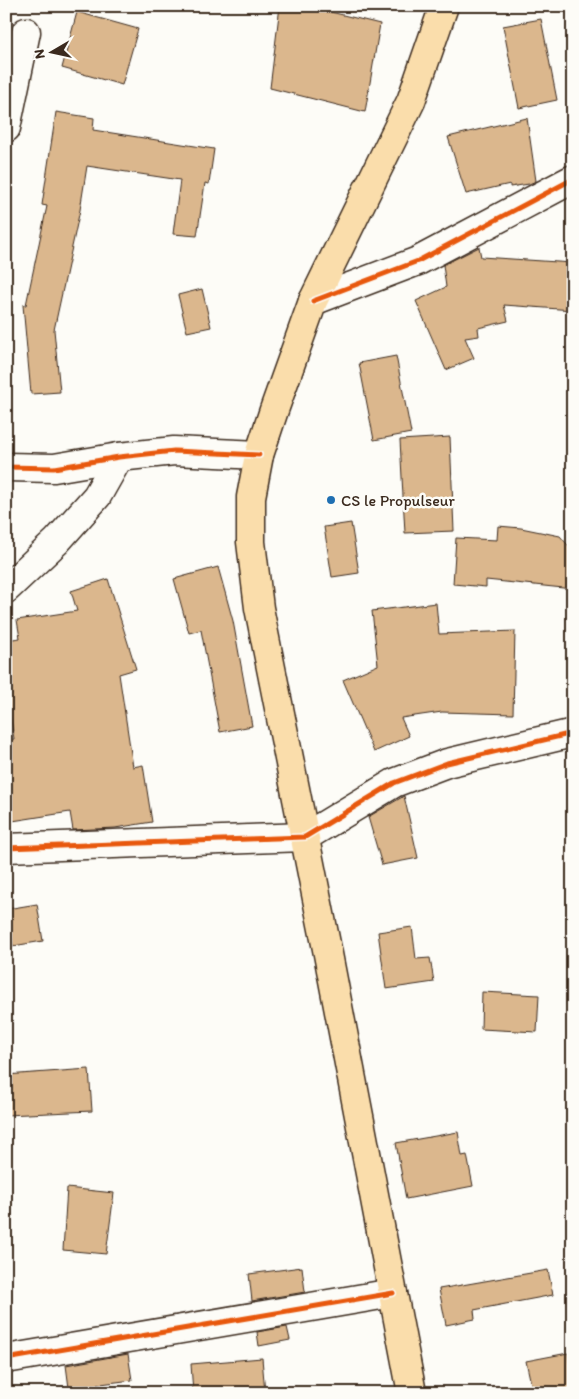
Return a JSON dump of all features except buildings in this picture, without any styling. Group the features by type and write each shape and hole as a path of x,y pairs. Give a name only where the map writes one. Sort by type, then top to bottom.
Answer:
{"main road":[{"path":"412,1393 259,608 251,542 251,497 260,456 274,410 313,301 411,101 444,6"}],"street":[{"path":"6,128 26,32"},
{"path":"313,301 418,261 573,179"},
{"path":"6,467 54,468 119,457 174,451 260,456"},
{"path":"6,589 57,541 96,496 119,457"},
{"path":"6,848 305,837 394,783 447,763 573,733"},
{"path":"6,1359 393,1292"}],"cycle path":[{"path":"313,301 418,261 573,179"},
{"path":"6,467 54,468 119,457 174,451 259,455"},
{"path":"6,848 305,837 394,783 447,763 573,733"},
{"path":"6,1359 393,1293"}],"place":[{"name":"CS le Propulseur","path":"331,500"}]}
